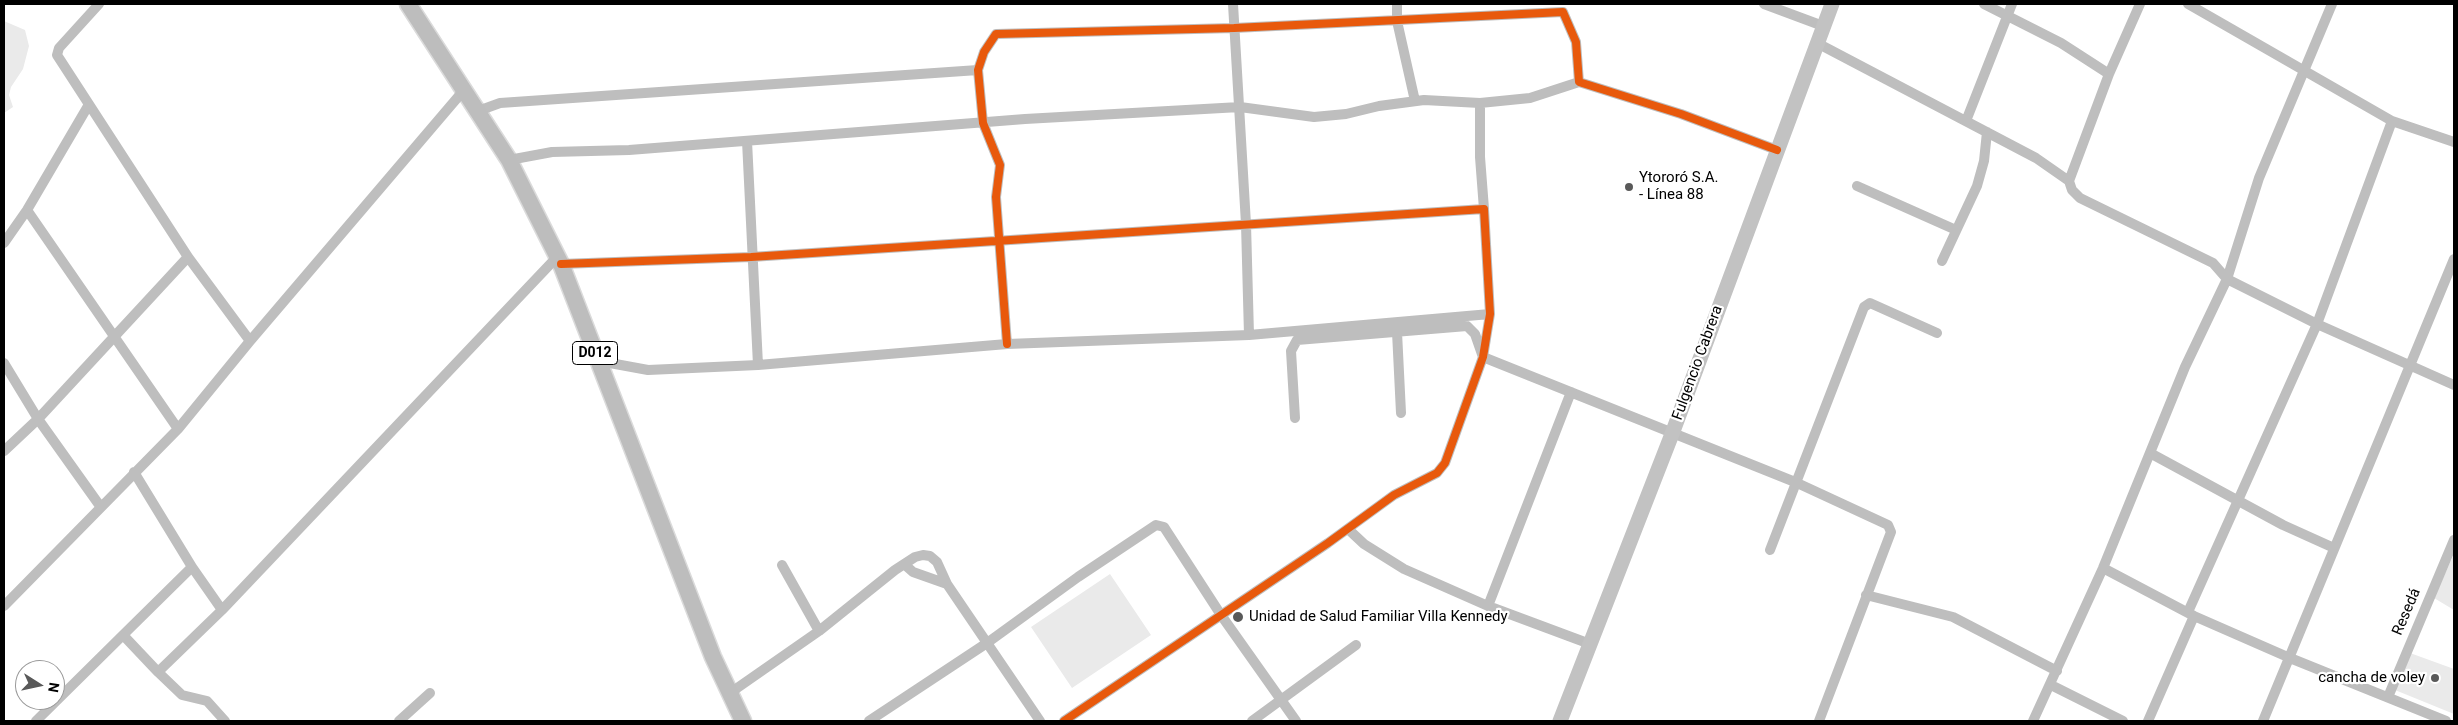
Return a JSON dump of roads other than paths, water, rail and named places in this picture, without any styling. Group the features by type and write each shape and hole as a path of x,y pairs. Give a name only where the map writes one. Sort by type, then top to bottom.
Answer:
{"main road":[{"name":"D012","path":"408,4 509,160 559,260 713,657 743,721"},
{"name":"Fulgencio Cabrera","path":"1560,721 1672,434 1832,4"}],"street":[{"path":"99,4 57,51 57,55 88,106 188,257 250,341"},
{"path":"1233,4 1246,224 1249,335"},
{"path":"1397,4 1398,21 1415,101"},
{"path":"1764,4 1823,26"},
{"path":"1984,4 2061,43 2109,74"},
{"path":"1966,121 2012,4"},
{"path":"2069,181 2109,74 2140,4"},
{"path":"2188,4 2392,121 2454,142"},
{"path":"2033,721 2103,568 2185,366 2227,279 2259,178 2332,4"},
{"path":"1006,344 996,197 1000,165 983,123 978,70 984,52 996,34 1234,28 1563,12 1576,42 1580,82"},
{"path":"1817,43 2036,158 2069,181 2072,190 2080,198 2213,263 2227,279 2317,324 2454,385"},
{"path":"478,111 500,103 978,70"},
{"path":"509,160 552,152 629,150 983,123 1240,107 1314,117 1346,114 1415,101 1480,103 1530,98 1580,82 1681,114 1777,150"},
{"path":"4,606 178,428 464,90"},
{"path":"1064,721 1348,529 1394,495 1437,473 1445,463 1483,357 1490,314 1480,157 1480,103"},
{"path":"4,243 27,210 88,106"},
{"path":"2148,721 2238,500 2317,324 2392,121"},
{"path":"1942,261 1977,186 1984,162 1988,132"},
{"path":"747,141 751,257 758,365"},
{"path":"1857,186 1956,230"},
{"path":"158,672 222,610 559,260 751,257 1484,209"},
{"path":"27,210 178,428"},
{"path":"4,451 38,419 188,257"},
{"path":"2263,721 2454,259"},
{"path":"1770,550 1866,304 1870,303 1937,333"},
{"path":"599,362 648,370 758,365 1006,344 1249,335 1490,314"},
{"path":"1295,418 1291,359 1295,341 1333,336 1467,326 1475,334 1483,357 1795,482 1888,525 1890,528 1819,721"},
{"path":"1397,332 1401,413"},
{"path":"4,363 38,419 100,506"},
{"path":"1488,606 1571,392"},
{"path":"2150,453 2283,525 2334,548"},
{"path":"134,472 192,567 222,610"},
{"path":"869,721 987,643 1078,577 1156,525 1164,527 1221,615 1296,721"},
{"path":"1348,529 1364,544 1404,569 1488,606 1590,644"},
{"name":"Resedá","path":"2388,697 2454,540"},
{"path":"730,693 819,631 904,564 915,557 930,556 937,562 946,584 1040,721"},
{"path":"904,564 913,572 946,584"},
{"path":"782,565 819,631"},
{"path":"36,721 192,567"},
{"path":"2103,568 2191,614 2290,658 2446,721"},
{"path":"1866,595 1953,617 2056,670"},
{"path":"123,636 182,695 207,701 225,721"},
{"path":"1252,721 1356,645"},
{"path":"2050,685 2123,721"},
{"path":"399,721 430,693"}],"place":[{"name":"Ytororó S.A. - Línea 88","path":"1629,187"},
{"name":"Unidad de Salud Familiar Villa Kennedy","path":"1238,617"},
{"name":"cancha de voley","path":"2435,678"}]}
